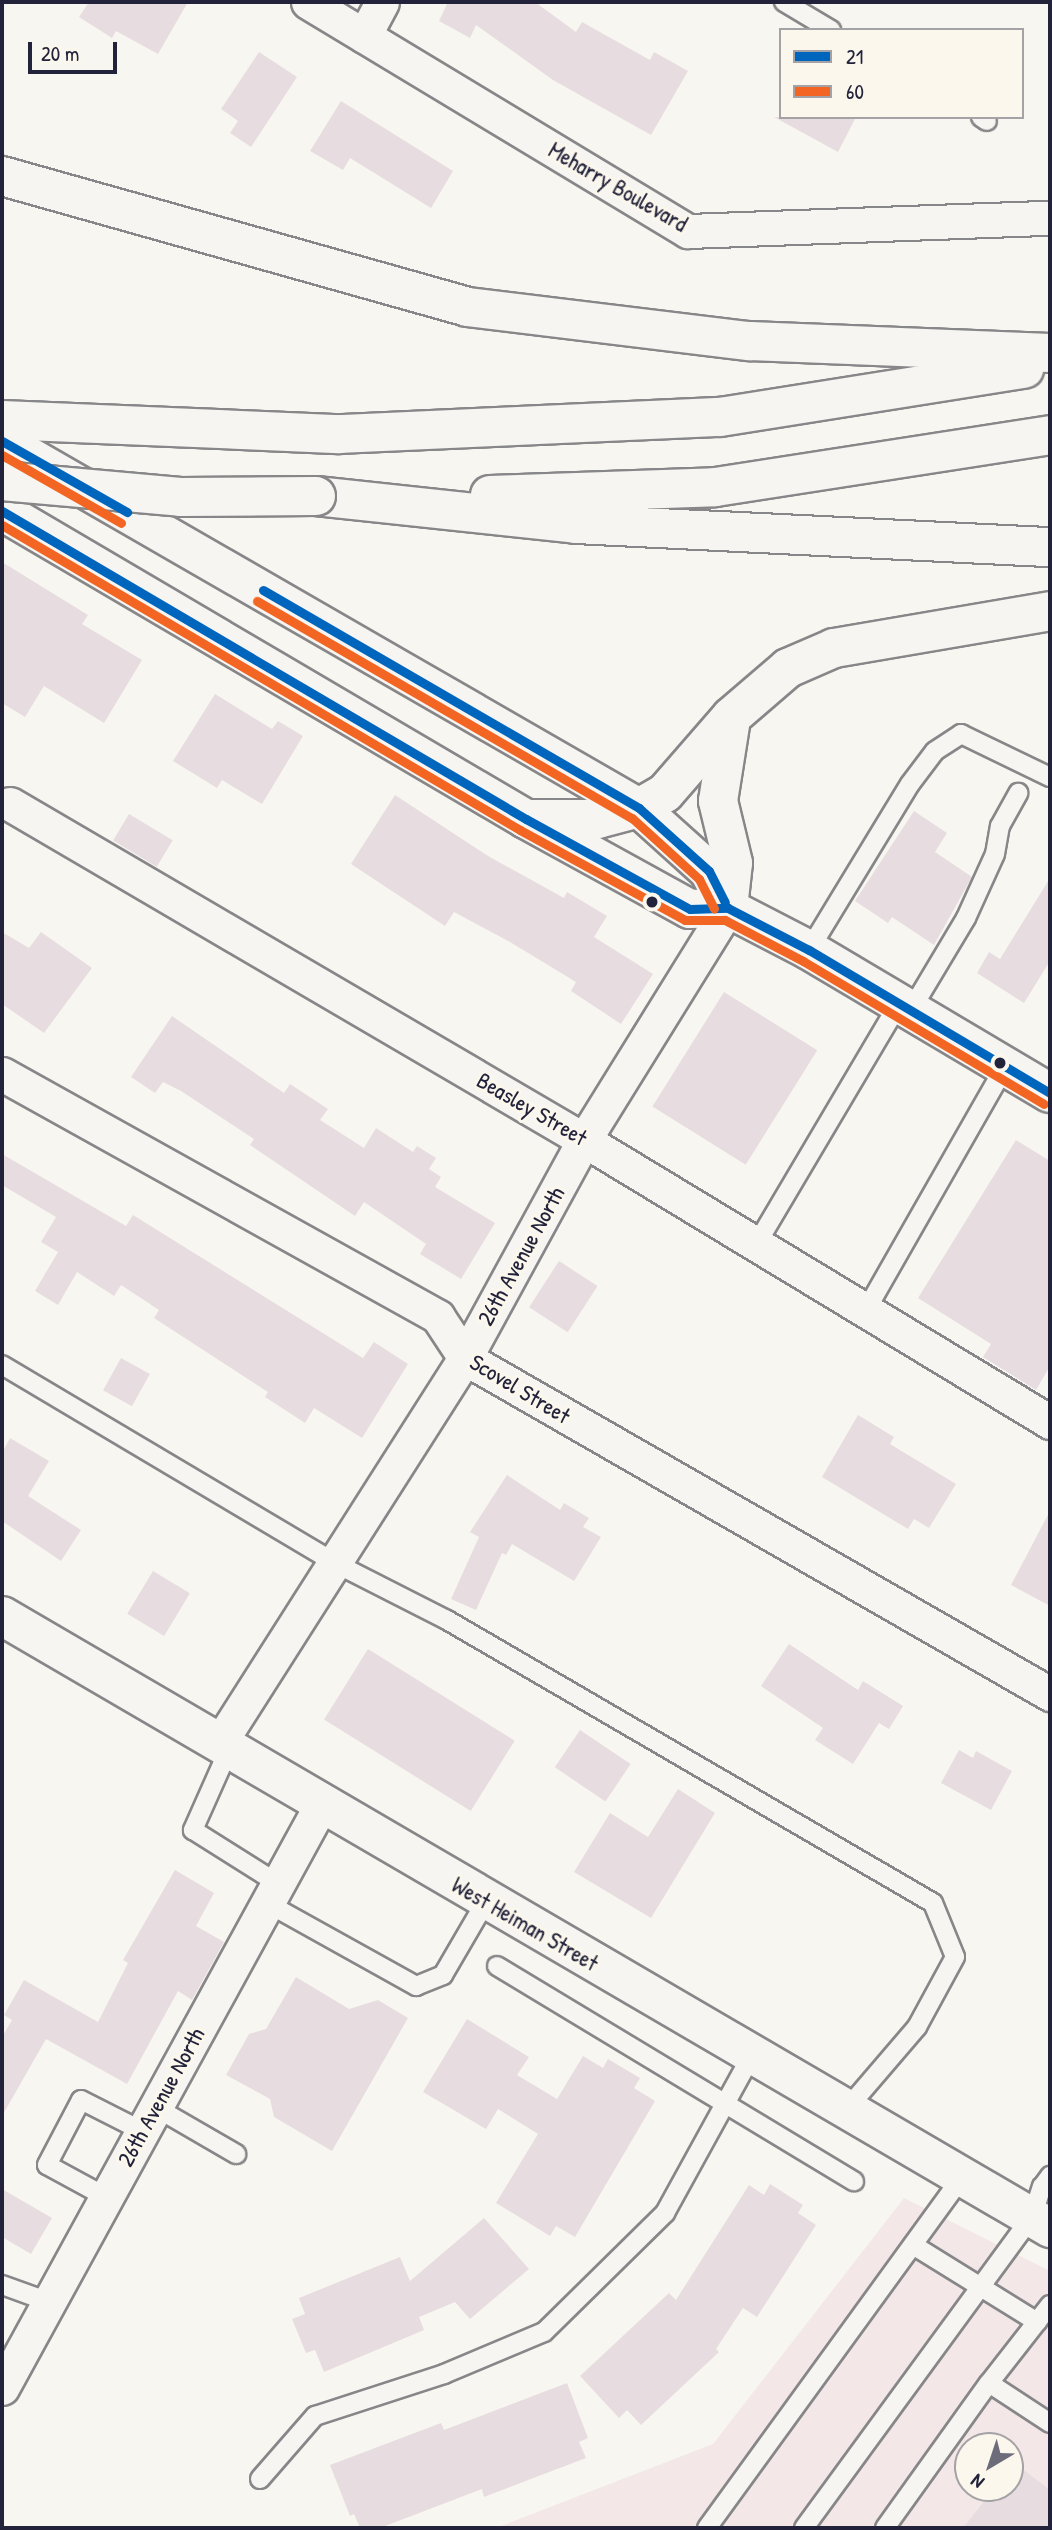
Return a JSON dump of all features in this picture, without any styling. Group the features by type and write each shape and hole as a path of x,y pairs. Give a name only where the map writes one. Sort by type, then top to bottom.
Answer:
{"main road":[{"path":"2,176 467,307 750,341 1050,353"},
{"path":"2,420 340,434 720,417 1050,365"},
{"path":"372,499 715,487 1050,435"},
{"path":"2,441 639,808 709,871 729,908"},
{"path":"2,481 180,496 316,496 372,499 576,524 1050,547"},
{"path":"2,511 526,819 690,909 729,908 808,950 1050,1093"},
{"path":"526,819 597,819 639,808 665,793 732,717 788,668 834,648 1050,611"},
{"path":"729,908 733,863 718,801 732,717"},
{"name":"West Heiman Street","path":"2,1616 845,2111 1041,2222"}],"street":[{"name":"Meharry Boulevard","path":"307,2 688,231 1050,218"},
{"path":"364,36 382,2"},
{"name":"Beasley Street","path":"4,807 584,1140 1050,1422"},
{"name":"26th Avenue North","path":"224,1746 335,1563 465,1358 584,1140 729,908"},
{"name":"Scovel Street","path":"2,1074 438,1317 465,1358 1050,1694"},
{"name":"26th Avenue North","path":"2,2388 321,1805"}],"lane":[{"path":"784,2 828,28"},
{"path":"808,950 909,784 935,751 961,734 1050,777"},
{"path":"756,1245 905,1006 966,918 995,854 1000,826 1018,793"},
{"path":"865,1312 1005,1067"},
{"path":"2,1365 335,1563 447,1620 933,1903 955,1957 917,2027 845,2111"},
{"path":"224,1746 193,1830 272,1893 416,1986 443,1975 486,1901"},
{"path":"497,1966 854,2181"},
{"path":"260,2479 315,2416 444,2374 544,2332 616,2266 665,2213 752,2056"},
{"path":"106,2197 47,2165 81,2100 149,2119 236,2154"},
{"path":"804,2528 982,2286 1041,2222 1050,2176"},
{"path":"707,2528 962,2177"},
{"path":"913,2245 1037,2322"},
{"path":"2,2285 49,2302"},
{"path":"884,2528 989,2382 1050,2305"},
{"path":"989,2382 1050,2423"}],"shaded area":[{"path":"904,2198 1050,2271 1050,2528 496,2528 713,2444"}],"building":[{"path":"89,2 188,2 158,54 116,31 112,38 79,17"},
{"path":"444,2 535,2 576,32 582,22 650,60 654,52 688,71 651,135 553,80 476,25 470,38 439,21 447,4"},
{"path":"259,52 297,77 251,147 230,133 238,121 221,109"},
{"path":"341,101 453,171 431,208 350,158 343,170 310,151"},
{"path":"774,117 855,119 838,152"},
{"path":"2,562 88,615 82,624 142,660 104,723 44,686 25,717 2,703"},
{"path":"215,694 272,729 278,721 303,736 262,804 222,780 217,788 173,761"},
{"path":"395,795 488,856 564,898 567,892 607,916 594,937 653,974 621,1024 571,991 576,982 510,942 454,912 445,926 351,864"},
{"path":"914,811 947,833 935,852 972,877 934,945 892,917 888,923 855,901"},
{"path":"129,814 173,840 157,867 113,841"},
{"path":"1050,878 1050,961 1024,1003 977,973 989,952 1000,959"},
{"path":"2,932 29,948 41,932 92,968 44,1033 2,1004"},
{"path":"724,992 817,1050 746,1165 652,1106"},
{"path":"172,1016 284,1093 290,1084 328,1109 320,1120 364,1148 376,1128 413,1152 417,1146 436,1158 429,1169 441,1177 435,1187 495,1223 461,1279 420,1254 426,1244 364,1202 355,1216 250,1145 254,1139 181,1091 163,1082 155,1093 131,1077"},
{"path":"1016,1140 1050,1161 1050,1366 1036,1390 983,1357 991,1344 918,1298"},
{"path":"2,1154 126,1226 133,1215 363,1358 374,1342 408,1364 362,1438 314,1408 305,1423 265,1397 268,1392 154,1318 159,1310 121,1285 114,1296 77,1272 58,1305 35,1291 58,1252 41,1242 56,1217 2,1185"},
{"path":"559,1261 598,1286 568,1332 529,1307"},
{"path":"121,1358 150,1374 132,1406 103,1390"},
{"path":"858,1415 894,1437 890,1444 956,1484 929,1528 914,1519 908,1529 822,1477"},
{"path":"10,1438 49,1461 28,1496 81,1530 61,1561 2,1521 2,1453"},
{"path":"507,1475 560,1510 564,1503 589,1518 583,1527 601,1537 574,1581 512,1544 506,1555 502,1553 476,1610 451,1599 479,1537 470,1532"},
{"path":"1050,1511 1050,1606 1011,1585"},
{"path":"153,1571 190,1593 164,1636 127,1614"},
{"path":"789,1644 858,1690 863,1681 903,1706 889,1729 879,1723 853,1764 815,1740 823,1728 761,1686"},
{"path":"368,1649 515,1741 471,1811 324,1719"},
{"path":"580,1730 631,1764 605,1801 555,1767"},
{"path":"959,1750 973,1758 976,1751 1012,1771 991,1810 941,1783"},
{"path":"678,1789 715,1813 651,1918 574,1872 610,1813 648,1837"},
{"path":"175,1870 214,1893 196,1926 224,1942 192,2000 178,1991 127,2084 46,2039 2,2116 2,2037 12,2020 4,2015 24,1980 98,2022 128,1963 123,1960"},
{"path":"296,1977 349,2009 378,2000 408,2018 332,2151 274,2117 270,2099 226,2075 249,2034 266,2029"},
{"path":"467,2019 529,2057 517,2075 557,2099 583,2056 603,2068 608,2059 640,2078 634,2088 655,2101 575,2237 556,2226 550,2236 496,2203 538,2134 498,2109 486,2129 423,2092"},
{"path":"770,2184 803,2205 798,2213 816,2225 757,2317 743,2308 716,2349 719,2352 641,2425 627,2410 619,2418 580,2376 669,2293 676,2300 749,2185 764,2195"},
{"path":"2,2189 52,2218 31,2254 2,2237"},
{"path":"484,2218 529,2269 470,2319 455,2302 419,2317 424,2330 324,2372 315,2350 306,2353 292,2319 305,2314 299,2298 400,2257 410,2281"},
{"path":"567,2383 588,2438 579,2442 586,2458 484,2497 482,2489 380,2528 360,2528 354,2514 350,2516 330,2465 441,2423 444,2430"},
{"path":"1024,2470 1050,2490 1050,2528 963,2528 983,2502 1024,2502"}],"transit line":[{"name":"21","path":"2,441 127,512"},
{"name":"60","path":"2,455 121,523"},
{"name":"21","path":"2,511 526,819 690,909 728,908 809,950 1050,1093"},
{"name":"60","path":"2,525 520,830 685,920 725,920 803,961 1044,1104"},
{"name":"21","path":"263,590 639,808 709,871 725,902"},
{"name":"60","path":"257,601 632,818 699,879 714,908"}]}
